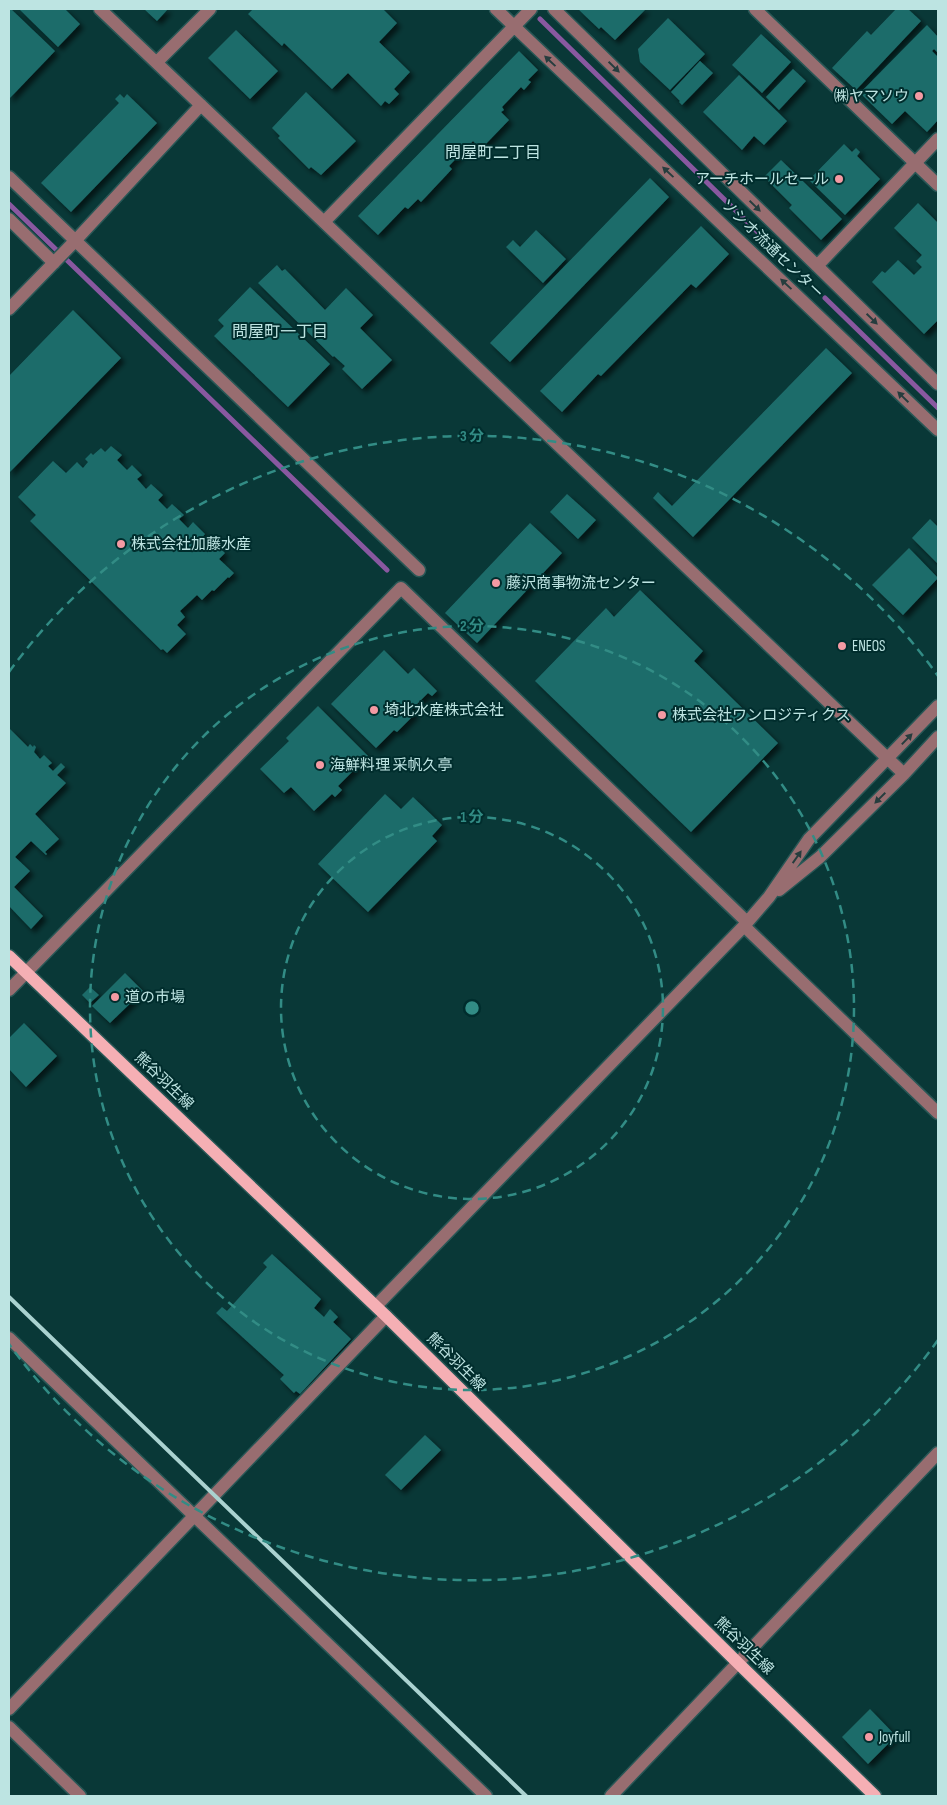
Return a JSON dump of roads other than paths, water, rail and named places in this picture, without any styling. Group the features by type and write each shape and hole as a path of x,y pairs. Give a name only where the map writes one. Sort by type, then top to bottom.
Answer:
{"main road":[{"name":"熊谷羽生線","path":"9,956 376,1306 739,1664 876,1796"}],"street":[{"path":"100,9 904,774"},
{"path":"156,62 210,9"},
{"name":"ソシオ流通センター","path":"496,9 938,430"},
{"path":"324,222 532,9"},
{"path":"554,9 938,384"},
{"path":"755,9 938,186"},
{"path":"9,309 75,242 201,105"},
{"path":"817,266 938,139"},
{"path":"9,177 419,570"},
{"path":"9,219 54,263"},
{"path":"9,990 401,588 938,1113"},
{"path":"376,1306 745,924 769,898 809,839 938,706"},
{"path":"769,898 820,858 938,737"},
{"path":"9,1709 386,1316"},
{"path":"9,1338 486,1796"},
{"path":"611,1796 739,1664 938,1453"},
{"path":"9,1727 80,1796"}],"waterway":[{"path":"540,19 782,256"},
{"path":"9,204 387,570"},
{"path":"825,298 938,408"}],"railway":[{"path":"9,1297 526,1796"}],"place":[{"name":"㈱ヤマソウ","path":"919,96"},
{"name":"アーチホールセール","path":"839,179"},
{"name":"株式会社加藤水産","path":"121,544"},
{"name":"藤沢商事物流センター","path":"496,583"},
{"name":"ENEOS","path":"842,646"},
{"name":"埼北水産株式会社","path":"374,710"},
{"name":"株式会社ワンロジティクス","path":"662,715"},
{"name":"海鮮料理 采帆久亭","path":"320,765"},
{"name":"道の市場","path":"115,997"},
{"name":"Joyfull","path":"869,1737"}],"district":[{"name":"問屋町二丁目","path":"493,153"},
{"name":"問屋町一丁目","path":"280,332"}]}
